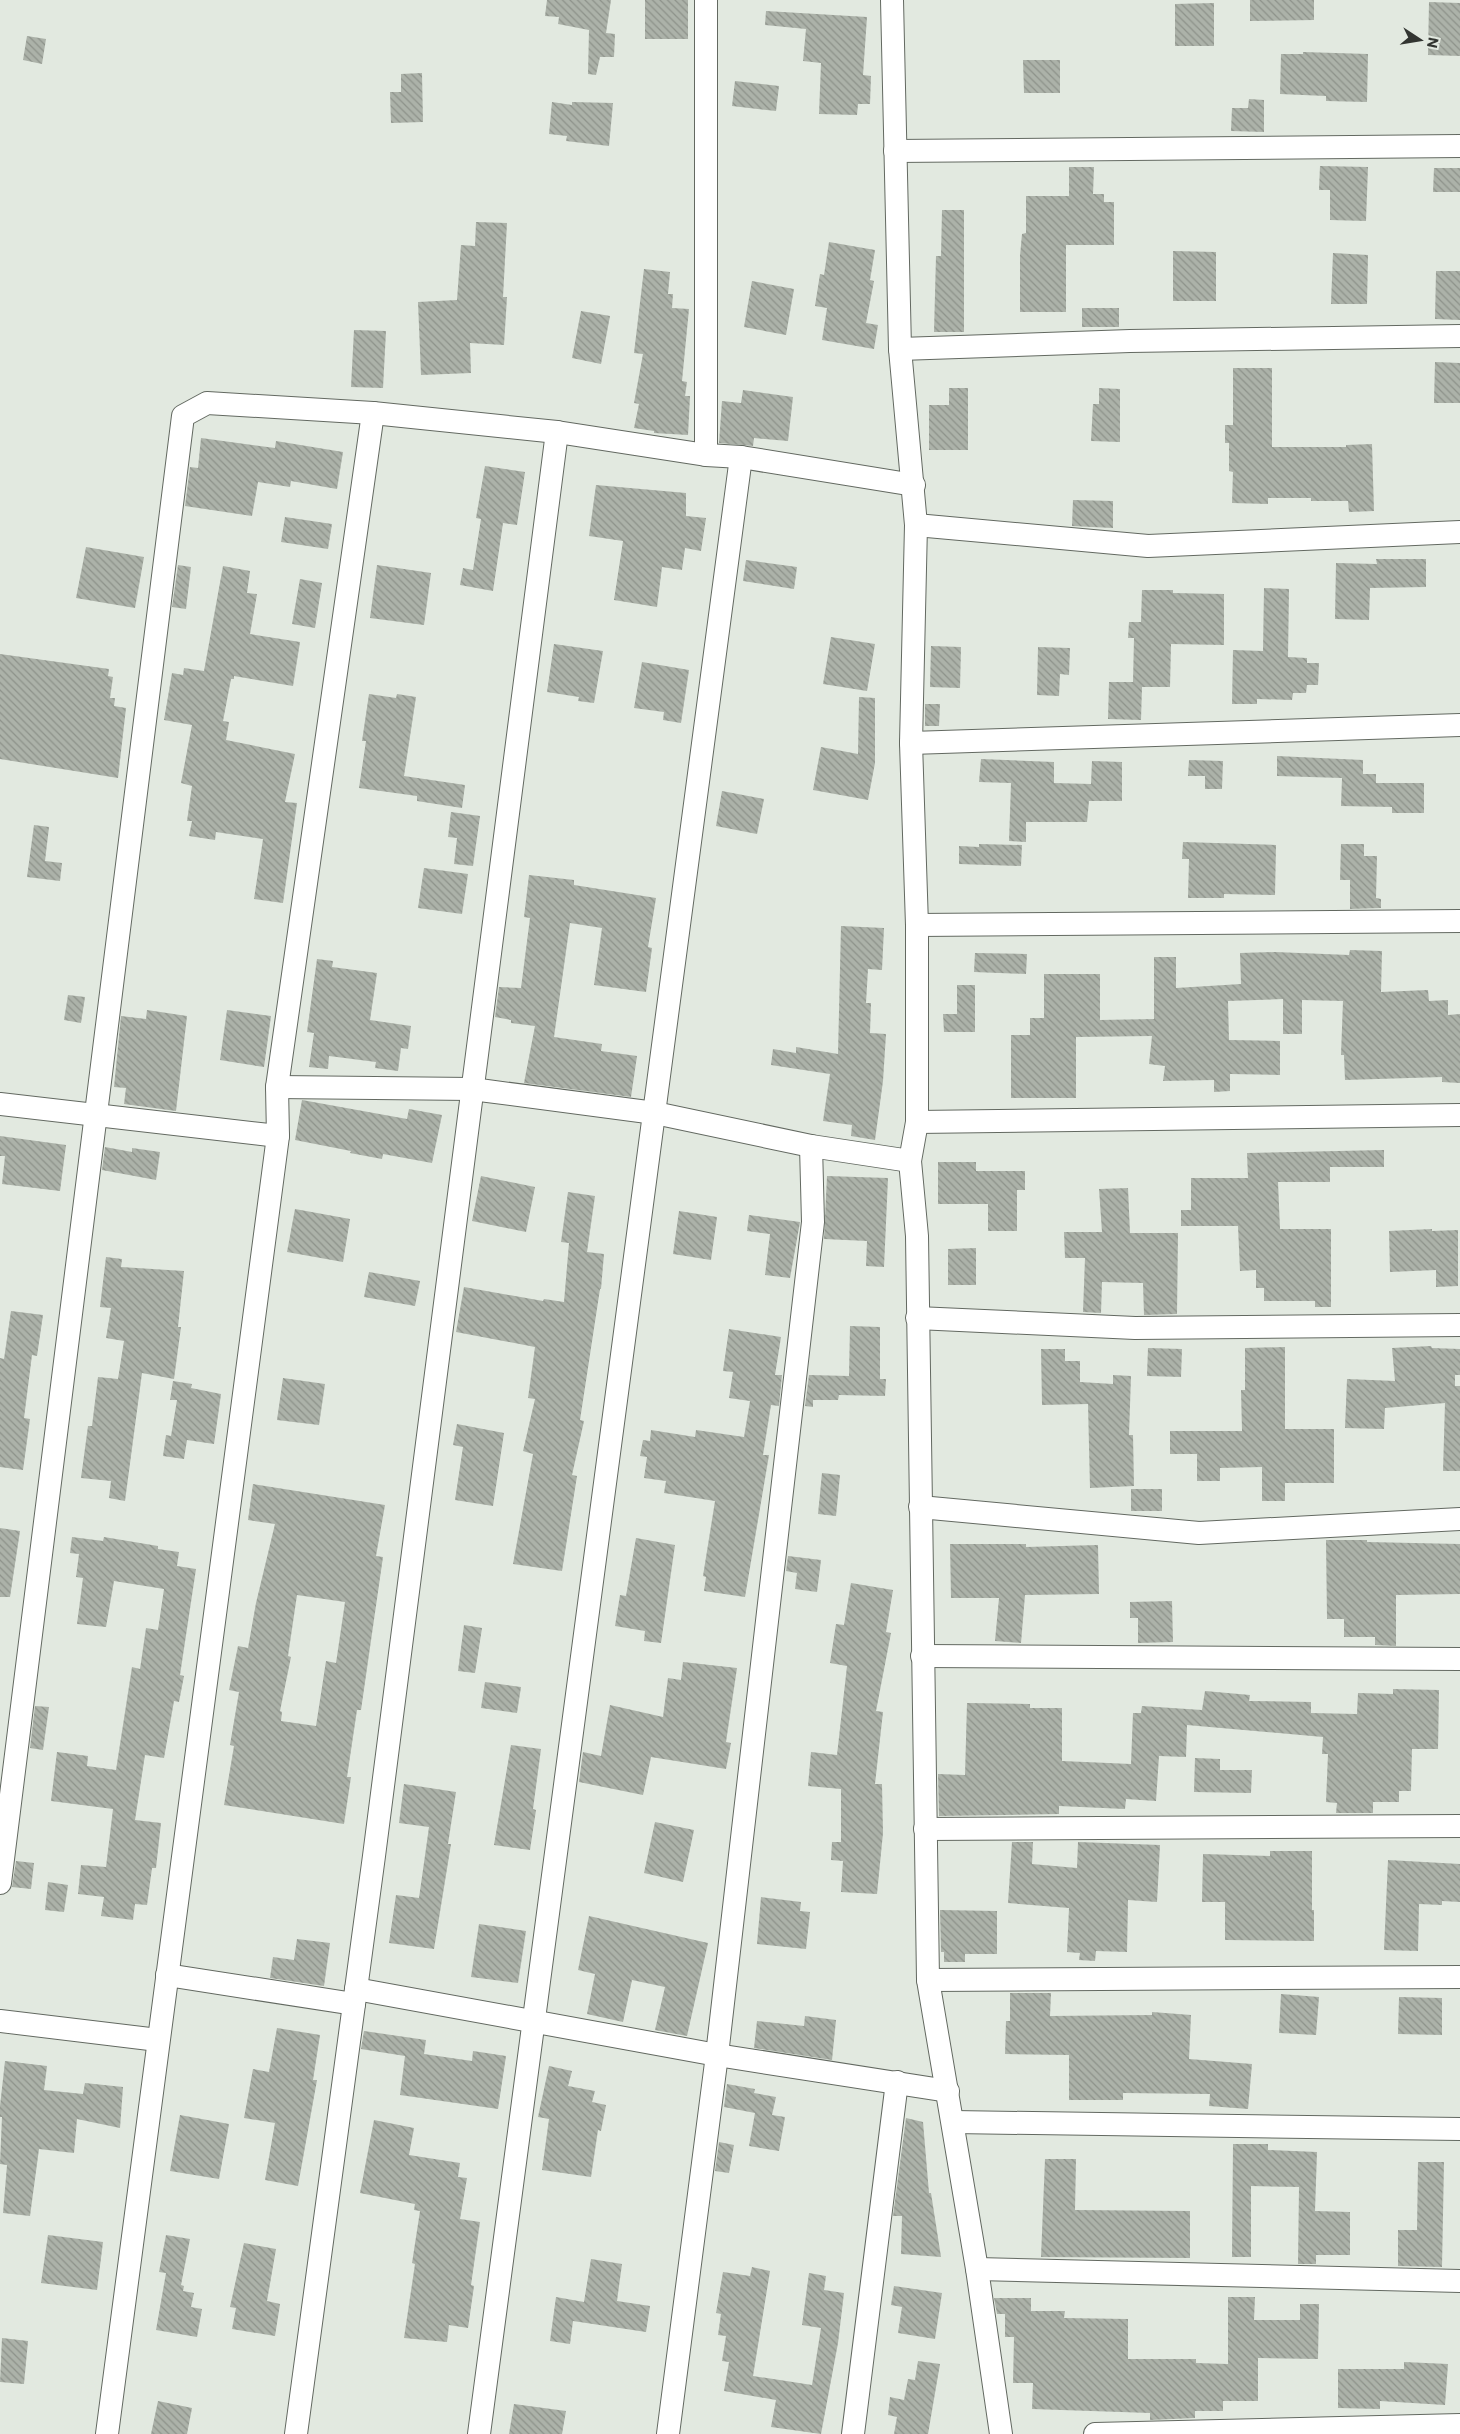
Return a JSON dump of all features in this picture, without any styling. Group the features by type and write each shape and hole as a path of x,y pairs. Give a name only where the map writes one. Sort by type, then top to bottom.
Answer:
{"street":[{"path":"706,0 706,455"},
{"path":"892,0 900,349 914,485 916,525 911,743 917,925 917,1122 910,1161 917,1236 928,1980 977,2269 1001,2434"},
{"path":"895,151 1460,146"},
{"path":"900,349 1130,341 1460,336"},
{"path":"0,1883 183,416 207,402 373,414 557,432 706,455 741,457 914,485"},
{"path":"107,2434 278,1136 277,1087 373,414"},
{"path":"296,2434 355,1996 557,432"},
{"path":"479,2434 741,457"},
{"path":"916,525 1148,546 1460,532"},
{"path":"911,743 1460,725"},
{"path":"917,925 1460,921"},
{"path":"277,1087 472,1089 655,1113 811,1146 910,1161"},
{"path":"0,1104 278,1136"},
{"path":"917,1122 1460,1115"},
{"path":"668,2434 717,2055 813,1222 811,1146"},
{"path":"917,1318 1135,1328 1460,1325"},
{"path":"920,1507 1199,1534 1460,1519"},
{"path":"922,1656 1460,1659"},
{"path":"925,1829 1460,1826"},
{"path":"167,1975 355,1996 948,2091"},
{"path":"928,1980 1460,1977"},
{"path":"0,2021 158,2040"},
{"path":"853,2434 897,2082"},
{"path":"953,2122 1460,2129"},
{"path":"977,2269 1460,2281"},
{"path":"1095,2434 1460,2425"}],"building":[{"path":"547,0 611,0 606,33 615,34 614,57 600,57 596,75 588,74 589,30 558,24 559,17 545,16"},
{"path":"645,0 688,0 688,39 645,39"},
{"path":"1250,0 1314,0 1314,20 1250,21"},
{"path":"1429,2 1460,3 1460,56 1428,55"},
{"path":"1214,3 1214,46 1175,46 1175,4"},
{"path":"766,11 867,17 863,75 871,76 870,104 858,104 857,115 819,114 821,63 803,61 806,29 765,25"},
{"path":"27,36 46,39 42,64 23,60"},
{"path":"1303,52 1368,54 1367,102 1326,101 1326,96 1280,94 1281,54 1303,54"},
{"path":"1023,60 1060,60 1060,93 1024,93"},
{"path":"422,73 423,122 391,123 390,92 401,92 401,74"},
{"path":"735,81 779,86 776,111 732,106"},
{"path":"1249,99 1264,100 1264,132 1231,131 1232,108 1248,108"},
{"path":"552,102 572,105 572,102 613,103 609,146 566,141 567,136 549,134"},
{"path":"1320,166 1368,167 1366,221 1330,220 1330,190 1319,190"},
{"path":"1069,167 1094,167 1093,194 1104,194 1104,202 1114,202 1114,245 1066,245 1066,312 1020,312 1020,256 1022,234 1026,233 1026,196 1069,196"},
{"path":"1434,168 1460,168 1460,192 1433,192"},
{"path":"942,210 964,210 964,332 934,332 936,256 941,256"},
{"path":"476,222 507,223 503,297 507,297 504,345 470,343 471,373 421,375 418,302 457,300 461,245 475,246"},
{"path":"829,242 875,250 870,280 874,281 866,323 878,325 874,349 822,340 827,308 815,306 820,274 824,275"},
{"path":"1173,251 1216,252 1216,301 1173,301"},
{"path":"1333,253 1368,255 1367,304 1331,304"},
{"path":"644,269 670,272 668,294 673,294 672,308 689,309 682,381 687,382 685,396 690,396 688,435 654,433 654,431 634,428 639,404 634,403 643,354 634,353"},
{"path":"1436,271 1460,271 1460,320 1435,319"},
{"path":"752,281 794,289 786,335 744,327"},
{"path":"1082,308 1119,308 1119,327 1082,327"},
{"path":"581,311 610,316 601,364 572,358"},
{"path":"354,330 386,331 383,388 351,387"},
{"path":"1435,362 1460,363 1460,403 1434,403"},
{"path":"1233,368 1272,368 1272,447 1346,447 1346,445 1372,444 1374,511 1349,512 1348,501 1311,501 1311,498 1268,498 1268,504 1232,503 1233,472 1229,471 1229,443 1225,443 1225,425 1233,425"},
{"path":"949,388 968,388 968,450 929,450 929,405 949,405"},
{"path":"1099,388 1120,389 1120,442 1091,441 1093,404 1099,404"},
{"path":"743,390 793,397 788,441 754,438 753,446 719,443 722,401 741,403"},
{"path":"201,438 275,448 276,441 343,452 337,489 291,481 290,487 258,482 252,516 185,506 190,467 198,468"},
{"path":"485,466 525,472 517,525 503,523 493,591 460,585 463,568 473,570 481,519 476,518"},
{"path":"596,485 686,493 686,516 706,518 701,551 685,548 682,570 662,567 657,607 614,600 623,541 589,536"},
{"path":"1073,500 1113,501 1113,528 1072,526"},
{"path":"285,517 332,524 328,549 281,542"},
{"path":"86,547 144,557 135,608 76,598"},
{"path":"1376,559 1426,559 1426,587 1370,588 1369,620 1335,619 1336,563 1377,564"},
{"path":"746,560 797,567 794,589 743,581"},
{"path":"178,565 191,567 186,609 172,607"},
{"path":"377,565 431,573 424,625 370,618"},
{"path":"223,566 250,571 247,593 257,594 250,634 300,642 293,686 234,676 234,679 231,679 223,721 229,722 226,740 295,754 285,802 297,803 283,903 254,899 263,839 216,832 215,840 189,836 192,821 187,821 192,786 181,783 192,725 164,720 172,673 183,675 184,668 204,671"},
{"path":"300,579 322,583 315,628 292,624"},
{"path":"1264,588 1289,589 1288,657 1307,658 1307,663 1319,663 1318,685 1307,685 1306,693 1293,693 1292,700 1257,699 1257,704 1232,704 1233,650 1263,651"},
{"path":"1142,590 1173,590 1173,593 1224,594 1224,645 1171,644 1170,687 1142,687 1141,720 1108,719 1109,682 1133,682 1134,638 1128,638 1129,622 1141,622"},
{"path":"831,637 875,644 867,691 823,684"},
{"path":"554,644 603,651 594,703 578,701 579,697 547,692"},
{"path":"931,646 961,647 960,688 930,687"},
{"path":"1038,647 1070,648 1069,675 1060,674 1059,696 1037,695"},
{"path":"0,654 109,669 108,676 113,677 110,698 115,698 114,706 126,708 118,778 0,759"},
{"path":"642,662 689,670 681,723 663,720 664,712 634,708"},
{"path":"369,694 396,698 397,694 416,697 404,776 465,785 462,808 417,801 417,796 359,788 366,741 362,741"},
{"path":"859,697 875,698 875,763 868,800 813,790 821,747 858,754"},
{"path":"925,704 940,704 939,726 925,726"},
{"path":"1277,756 1363,760 1363,774 1376,774 1376,783 1424,783 1424,813 1392,813 1392,807 1341,806 1342,778 1277,776"},
{"path":"981,759 1054,762 1054,783 1091,784 1092,761 1122,762 1122,801 1089,801 1087,822 1026,822 1026,842 1009,841 1011,783 979,782"},
{"path":"1189,760 1223,761 1222,789 1205,789 1205,776 1188,776"},
{"path":"722,791 764,799 757,834 716,826"},
{"path":"451,812 480,816 473,866 454,864 457,838 448,837"},
{"path":"34,825 49,827 45,861 62,863 60,881 27,877"},
{"path":"1183,842 1276,845 1275,895 1224,894 1224,898 1188,898 1189,859 1182,859"},
{"path":"979,844 1022,845 1021,866 959,864 959,846 979,847"},
{"path":"1341,844 1364,844 1364,856 1377,856 1376,898 1381,899 1381,908 1350,909 1350,880 1340,880"},
{"path":"424,868 468,874 462,914 418,908"},
{"path":"529,875 574,880 574,885 656,898 648,947 652,948 646,992 594,985 602,928 570,923 554,1037 602,1044 601,1051 637,1056 631,1097 524,1083 535,1026 511,1023 511,1020 495,1017 499,987 521,988 530,918 524,917"},
{"path":"841,926 884,928 882,970 868,969 866,1003 871,1003 870,1033 886,1034 883,1081 875,1140 851,1136 852,1125 823,1121 830,1074 771,1065 773,1049 796,1053 796,1047 838,1054"},
{"path":"1350,950 1382,951 1381,992 1428,990 1429,1001 1448,1000 1448,1015 1460,1014 1460,1083 1442,1082 1442,1077 1345,1080 1344,1055 1341,1055 1343,1001 1302,1000 1302,1034 1283,1034 1283,999 1228,1001 1229,1040 1280,1041 1280,1075 1230,1074 1230,1091 1214,1092 1214,1080 1163,1081 1165,1066 1149,1064 1152,1036 1076,1037 1076,1098 1011,1098 1011,1035 1030,1035 1030,1018 1044,1018 1044,974 1100,974 1100,1020 1154,1019 1154,957 1176,957 1176,988 1241,984 1240,953 1275,952 1349,955"},
{"path":"975,953 1027,954 1026,974 974,972"},
{"path":"317,959 333,961 332,967 377,973 370,1020 411,1026 408,1049 401,1048 398,1071 375,1068 376,1062 329,1056 328,1069 309,1067 314,1033 307,1032"},
{"path":"957,985 975,985 975,1032 944,1032 943,1014 957,1014"},
{"path":"68,995 85,997 81,1023 64,1020"},
{"path":"147,1010 187,1016 176,1111 124,1104 126,1088 114,1087 121,1016 146,1019"},
{"path":"227,1010 271,1016 264,1067 220,1060"},
{"path":"302,1100 407,1119 409,1109 442,1115 432,1163 383,1154 382,1159 295,1140"},
{"path":"0,1136 66,1145 60,1191 2,1184 5,1156 0,1156"},
{"path":"105,1147 132,1152 132,1148 160,1152 156,1180 102,1170"},
{"path":"1384,1150 1384,1167 1330,1167 1330,1182 1278,1182 1280,1229 1331,1229 1331,1307 1315,1307 1315,1301 1264,1301 1264,1288 1256,1288 1256,1270 1240,1271 1238,1226 1181,1226 1181,1210 1191,1210 1191,1178 1248,1178 1247,1153"},
{"path":"938,1162 976,1162 976,1171 1025,1171 1025,1190 1017,1190 1017,1231 988,1231 988,1204 938,1204"},
{"path":"481,1176 535,1187 526,1232 472,1221"},
{"path":"827,1176 888,1178 884,1267 866,1266 867,1241 824,1239"},
{"path":"1128,1188 1130,1233 1178,1233 1177,1314 1144,1315 1143,1283 1102,1282 1101,1313 1083,1312 1085,1258 1065,1258 1064,1232 1102,1232 1099,1189"},
{"path":"568,1192 595,1196 587,1252 604,1254 601,1289 580,1420 584,1421 572,1475 577,1476 562,1571 513,1564 533,1454 523,1451 535,1399 528,1398 535,1347 456,1332 464,1287 543,1301 544,1299 564,1302 569,1243 561,1242"},
{"path":"295,1209 350,1219 343,1262 287,1252"},
{"path":"679,1211 717,1217 711,1260 673,1254"},
{"path":"749,1215 800,1222 790,1278 765,1275 770,1234 747,1231"},
{"path":"1432,1229 1432,1231 1458,1230 1458,1286 1436,1287 1436,1270 1390,1272 1389,1231"},
{"path":"976,1248 976,1285 948,1285 948,1249"},
{"path":"106,1257 122,1259 121,1267 184,1271 178,1327 181,1327 174,1379 142,1373 125,1501 109,1498 111,1481 81,1478 88,1426 92,1426 98,1377 118,1379 124,1341 106,1338 111,1308 100,1307"},
{"path":"369,1272 420,1281 415,1306 364,1297"},
{"path":"11,1311 43,1315 37,1356 32,1355 24,1418 30,1419 23,1470 0,1467 0,1358 4,1359"},
{"path":"850,1326 880,1327 880,1379 886,1379 885,1396 839,1395 838,1400 813,1400 813,1407 805,1406 809,1375 849,1376"},
{"path":"729,1329 781,1337 775,1375 782,1375 779,1406 771,1405 763,1455 769,1455 745,1597 704,1591 706,1577 703,1576 715,1501 664,1493 666,1481 644,1478 647,1457 640,1456 643,1440 650,1441 651,1430 695,1437 696,1430 744,1437 750,1401 729,1398 733,1372 723,1371"},
{"path":"1431,1346 1432,1348 1460,1349 1460,1375 1455,1375 1455,1386 1460,1386 1460,1471 1443,1471 1445,1403 1385,1408 1384,1429 1345,1428 1347,1379 1395,1381 1392,1348"},
{"path":"1285,1347 1285,1429 1334,1429 1334,1483 1285,1483 1285,1501 1262,1501 1262,1467 1220,1468 1220,1481 1197,1481 1197,1454 1170,1454 1170,1431 1242,1431 1241,1390 1245,1390 1245,1348"},
{"path":"1148,1348 1182,1349 1181,1377 1147,1376"},
{"path":"1041,1349 1065,1349 1065,1361 1080,1361 1080,1382 1113,1384 1113,1375 1131,1376 1129,1435 1133,1435 1134,1486 1090,1488 1088,1404 1042,1405"},
{"path":"283,1378 325,1384 319,1425 277,1420"},
{"path":"173,1381 192,1384 191,1388 221,1394 214,1444 187,1440 184,1459 163,1456 166,1435 171,1436 177,1400 170,1400"},
{"path":"457,1424 504,1433 493,1506 455,1500 463,1447 453,1445"},
{"path":"822,1473 840,1475 836,1516 818,1514"},
{"path":"253,1484 385,1505 376,1556 383,1557 361,1710 357,1710 347,1777 351,1777 344,1824 224,1805 234,1746 230,1745 239,1692 229,1690 238,1646 248,1648 256,1603 275,1524 248,1520","holes":["297,1595 345,1602 336,1663 326,1661 316,1726 281,1721 282,1712 280,1711 291,1657 288,1656"]},
{"path":"1131,1489 1162,1489 1162,1511 1131,1511"},
{"path":"0,1528 20,1531 10,1597 0,1597"},
{"path":"72,1537 103,1541 104,1537 158,1546 158,1549 179,1552 177,1566 196,1569 180,1675 184,1676 179,1702 174,1701 164,1758 145,1755 135,1820 161,1823 156,1868 152,1868 147,1905 135,1904 133,1920 101,1916 104,1897 78,1894 81,1865 106,1867 113,1809 51,1801 57,1752 88,1756 87,1766 116,1770 132,1667 140,1669 146,1628 158,1630 164,1589 114,1581 106,1627 77,1624 83,1578 76,1577 79,1554 70,1553"},
{"path":"636,1538 675,1545 661,1643 644,1641 645,1631 615,1626 620,1595 626,1596"},
{"path":"1326,1540 1460,1544 1460,1594 1396,1595 1396,1646 1375,1645 1375,1637 1344,1637 1344,1619 1327,1619"},
{"path":"950,1544 1026,1544 1026,1547 1098,1545 1099,1594 1025,1595 1021,1643 995,1641 999,1598 951,1598"},
{"path":"788,1556 821,1560 817,1592 795,1589 797,1573 786,1571"},
{"path":"851,1583 893,1590 886,1632 891,1633 876,1711 883,1712 875,1784 882,1784 883,1833 877,1894 841,1892 843,1861 831,1860 832,1842 841,1842 841,1789 808,1786 811,1752 837,1755 847,1666 830,1663 836,1624 844,1625"},
{"path":"1172,1601 1173,1642 1138,1643 1138,1618 1130,1618 1130,1602"},
{"path":"464,1625 482,1628 475,1673 458,1671"},
{"path":"683,1662 737,1668 726,1742 731,1743 726,1769 651,1757 643,1795 579,1782 583,1752 601,1756 610,1705 663,1717 668,1678 681,1680"},
{"path":"485,1682 521,1687 517,1713 481,1708"},
{"path":"1393,1689 1439,1690 1438,1749 1412,1749 1411,1791 1399,1791 1399,1802 1373,1802 1373,1813 1336,1813 1337,1803 1326,1802 1328,1754 1322,1754 1323,1737 1187,1725 1186,1757 1159,1756 1156,1801 1126,1799 1125,1809 1059,1806 1059,1814 939,1816 938,1774 965,1775 967,1703 1030,1704 1030,1708 1062,1708 1062,1761 1131,1764 1133,1713 1141,1713 1142,1706 1202,1710 1205,1691 1250,1695 1249,1701 1311,1702 1311,1713 1357,1714 1358,1693 1393,1694"},
{"path":"35,1706 49,1707 43,1750 30,1748"},
{"path":"511,1745 541,1749 533,1809 536,1810 530,1850 494,1845"},
{"path":"1195,1758 1220,1759 1220,1770 1252,1770 1251,1793 1194,1792"},
{"path":"404,1784 456,1792 448,1844 451,1844 434,1949 389,1943 396,1895 419,1898 429,1827 399,1823"},
{"path":"655,1822 694,1830 683,1882 644,1873"},
{"path":"1012,1842 1033,1842 1032,1864 1077,1868 1078,1842 1160,1845 1157,1902 1128,1900 1127,1952 1096,1951 1095,1961 1079,1960 1080,1953 1067,1952 1069,1908 1008,1903"},
{"path":"1270,1851 1312,1851 1314,1941 1225,1940 1225,1902 1202,1902 1203,1854 1270,1856"},
{"path":"1388,1860 1460,1864 1460,1902 1442,1901 1442,1905 1419,1904 1418,1951 1384,1950"},
{"path":"16,1861 34,1863 31,1889 12,1887"},
{"path":"48,1882 68,1885 64,1912 45,1910"},
{"path":"761,1897 801,1902 800,1911 810,1912 806,1949 757,1944"},
{"path":"940,1910 997,1911 997,1954 965,1954 965,1962 944,1962 944,1952 941,1952"},
{"path":"589,1916 708,1943 687,2036 655,2030 665,1987 632,1980 623,2022 587,2014 595,1974 578,1970"},
{"path":"479,1924 526,1931 518,1983 471,1977"},
{"path":"297,1939 330,1943 324,1986 270,1978 273,1957 294,1960"},
{"path":"1010,1993 1051,1993 1050,2016 1152,2015 1152,2012 1191,2015 1189,2059 1252,2064 1248,2109 1209,2106 1210,2094 1123,2093 1123,2100 1069,2100 1069,2055 1005,2054 1006,2021 1010,2021"},
{"path":"1281,1994 1319,1997 1316,2035 1279,2033"},
{"path":"1399,1997 1442,1998 1442,2035 1398,2034"},
{"path":"805,2016 836,2020 832,2060 754,2048 757,2021 804,2026"},
{"path":"277,2028 320,2035 313,2080 317,2080 298,2186 265,2180 275,2123 244,2118 253,2069 269,2072"},
{"path":"364,2031 426,2040 424,2054 472,2061 473,2051 506,2056 498,2109 400,2095 405,2056 361,2049"},
{"path":"5,2061 47,2066 44,2090 83,2094 85,2083 123,2087 120,2128 77,2119 74,2153 39,2149 30,2216 3,2213 7,2165 0,2164 2,2117 0,2117 0,2106"},
{"path":"549,2066 572,2071 568,2086 595,2091 592,2102 606,2105 601,2131 598,2130 591,2177 542,2170 549,2119 538,2117"},
{"path":"727,2084 755,2089 754,2093 776,2097 772,2115 785,2117 779,2151 749,2146 755,2113 724,2107"},
{"path":"180,2115 229,2124 219,2179 170,2171"},
{"path":"906,2118 923,2122 929,2193 931,2193 941,2257 901,2254 902,2216 893,2216"},
{"path":"374,2120 414,2128 409,2155 460,2163 458,2177 467,2178 460,2219 480,2222 471,2285 474,2286 468,2328 449,2325 447,2342 404,2338 415,2264 412,2263 420,2211 414,2210 415,2204 360,2193"},
{"path":"719,2142 734,2145 729,2173 715,2171"},
{"path":"1233,2144 1268,2144 1268,2150 1317,2152 1315,2211 1350,2212 1350,2255 1316,2255 1316,2264 1298,2264 1299,2187 1251,2186 1251,2257 1232,2257"},
{"path":"1045,2159 1076,2159 1075,2210 1190,2211 1190,2258 1041,2257"},
{"path":"1418,2162 1444,2162 1442,2267 1398,2266 1398,2230 1417,2230"},
{"path":"48,2235 103,2242 97,2290 41,2283"},
{"path":"166,2235 190,2239 181,2285 184,2286 183,2291 194,2293 191,2307 202,2309 197,2337 156,2330 166,2273 159,2272"},
{"path":"244,2243 276,2249 267,2301 280,2304 275,2336 232,2329 236,2308 230,2307"},
{"path":"591,2259 622,2264 617,2301 650,2306 646,2332 573,2321 570,2344 550,2341 556,2297 584,2302"},
{"path":"752,2267 770,2271 753,2376 812,2385 821,2328 802,2325 809,2273 826,2276 824,2290 844,2293 838,2343 821,2434 771,2427 776,2400 724,2391 729,2362 722,2361 726,2336 718,2335 721,2314 716,2313 723,2272 750,2276"},
{"path":"894,2286 942,2293 935,2339 898,2333 902,2307 891,2305"},
{"path":"1228,2297 1255,2297 1254,2320 1300,2320 1300,2304 1319,2304 1318,2359 1258,2358 1258,2401 1223,2401 1223,2411 1195,2411 1195,2418 1150,2420 1150,2413 1032,2409 1033,2383 1013,2383 1014,2337 1005,2337 1005,2314 997,2314 994,2298 1031,2298 1031,2311 1065,2311 1064,2318 1128,2319 1128,2359 1196,2359 1196,2363 1228,2364"},
{"path":"2,2338 28,2341 24,2384 0,2382"},
{"path":"918,2361 940,2364 928,2434 894,2434 897,2417 888,2415 890,2397 904,2400 908,2379 915,2380"},
{"path":"1404,2362 1448,2364 1445,2405 1380,2401 1380,2409 1338,2408 1338,2369 1404,2369"},
{"path":"158,2401 192,2408 187,2434 151,2434"},
{"path":"514,2404 566,2411 562,2434 509,2434"}]}
